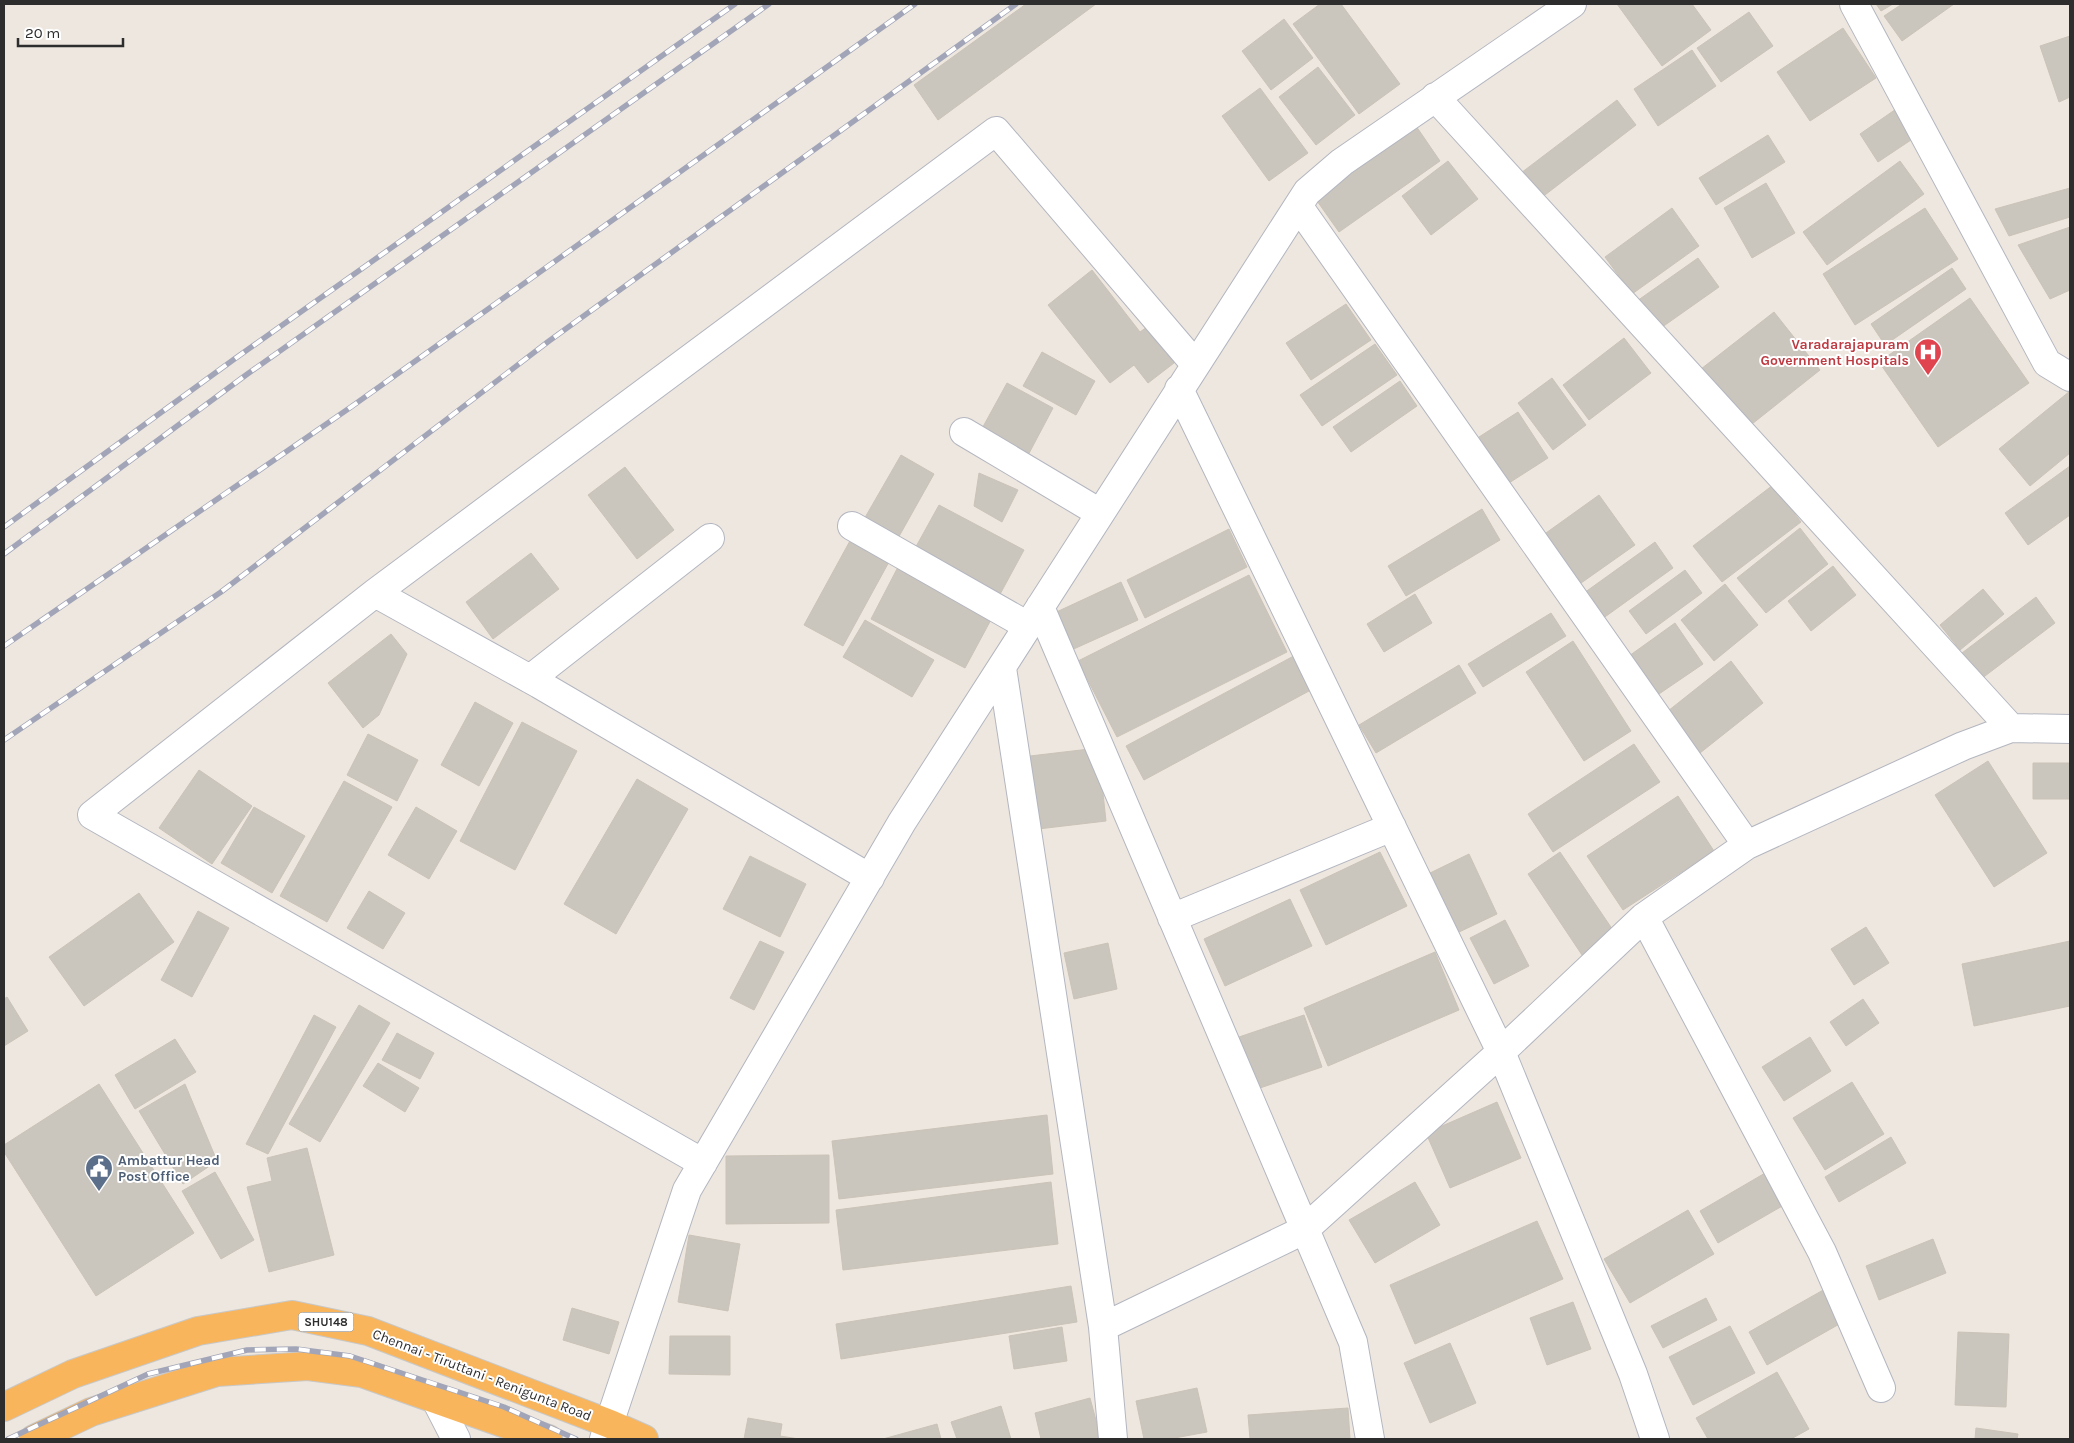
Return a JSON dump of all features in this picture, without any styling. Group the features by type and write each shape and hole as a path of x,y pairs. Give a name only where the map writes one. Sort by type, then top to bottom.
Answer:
{"highway":[{"name":"Chennai - Tiruttani - Renigunta Road","path":"4,1406 72,1374 198,1330 292,1315 368,1332 607,1431 644,1439"},
{"path":"34,1439 91,1412 217,1372 308,1366 362,1373 548,1439"}],"street":[{"path":"607,1431 687,1190 902,822 1307,192 1342,162 1572,4"},
{"path":"1854,4 2047,363 2070,377"},
{"path":"1435,98 2010,728"},
{"path":"703,1162 92,815 375,593 996,131 1195,364"},
{"path":"1299,207 1747,845"},
{"path":"1179,389 1501,1052 1633,1374 1655,1439"},
{"path":"964,432 1100,513"},
{"path":"852,526 1034,616 1172,918 1353,1342 1370,1439"},
{"path":"530,679 710,538"},
{"path":"375,593 530,679 870,878"},
{"path":"1002,668 1102,1327 1113,1439"},
{"path":"1102,1327 1304,1230 1501,1052 1644,917 1747,845 1964,746 2010,728 2070,730"},
{"path":"1172,918 1392,827"},
{"path":"1644,917 1822,1252 1881,1388"},
{"path":"436,1400 456,1439"}],"building":[{"path":"1026,4 1096,4 938,120 914,85"},
{"path":"1320,4 1341,4 1400,84 1359,114 1293,24"},
{"path":"1617,4 1692,4 1711,30 1662,66"},
{"path":"1876,4 1893,4 1881,11"},
{"path":"1902,4 1954,4 1902,41 1884,16"},
{"path":"1749,12 1773,46 1721,82 1697,48"},
{"path":"1284,19 1313,58 1271,90 1242,51"},
{"path":"1843,28 1876,78 1810,121 1777,72"},
{"path":"2070,36 2070,97 2059,102 2040,46"},
{"path":"1692,50 1716,86 1658,126 1634,89"},
{"path":"1318,67 1355,115 1316,145 1279,97"},
{"path":"1260,88 1308,153 1269,181 1222,116"},
{"path":"1617,100 1636,125 1541,198 1521,173"},
{"path":"1899,107 1917,136 1878,162 1860,134"},
{"path":"1416,126 1440,161 1339,232 1315,198"},
{"path":"1768,135 1785,162 1716,205 1699,178"},
{"path":"1448,161 1478,199 1431,235 1402,196"},
{"path":"1900,161 1924,194 1827,265 1803,232"},
{"path":"1766,183 1795,233 1752,258 1724,208"},
{"path":"2070,188 2070,217 2009,236 1995,209"},
{"path":"1672,208 1699,246 1632,294 1605,257"},
{"path":"1925,208 1958,259 1855,325 1823,274"},
{"path":"2070,227 2070,290 2050,299 2018,245"},
{"path":"1698,258 1719,287 1658,330 1637,301"},
{"path":"1952,268 1966,289 1885,345 1871,324"},
{"path":"1092,270 1140,332 1147,327 1174,363 1148,383 1134,365 1110,383 1048,305"},
{"path":"1970,298 2029,383 1938,447 1879,362"},
{"path":"1346,304 1371,340 1311,380 1286,343"},
{"path":"1774,312 1820,370 1747,428 1701,369"},
{"path":"1624,338 1651,373 1589,420 1563,385"},
{"path":"1375,344 1397,375 1322,426 1300,395"},
{"path":"1042,352 1095,381 1076,415 1023,386"},
{"path":"1552,378 1586,425 1553,450 1518,403"},
{"path":"1400,381 1417,406 1351,452 1333,427"},
{"path":"1007,383 1053,408 1026,459 979,434"},
{"path":"2070,391 2070,453 2030,486 1999,449"},
{"path":"1518,412 1548,458 1509,483 1479,437"},
{"path":"901,455 934,474 897,540 863,521"},
{"path":"2070,466 2070,515 2028,545 2005,513"},
{"path":"625,467 674,530 637,559 588,495"},
{"path":"979,473 1018,490 1002,522 974,506"},
{"path":"1773,485 1801,522 1722,582 1693,546"},
{"path":"1599,495 1635,545 1574,588 1539,538"},
{"path":"939,505 1024,550 998,598 913,552"},
{"path":"1482,509 1500,540 1406,596 1388,566"},
{"path":"1800,528 1828,564 1766,613 1737,578"},
{"path":"1229,529 1247,567 1145,618 1127,580"},
{"path":"851,539 890,560 843,646 804,625"},
{"path":"1655,542 1673,568 1602,619 1584,593"},
{"path":"531,553 559,589 493,639 466,602"},
{"path":"1833,566 1856,595 1811,631 1788,601"},
{"path":"898,567 993,616 965,668 871,619"},
{"path":"1685,570 1702,593 1646,634 1629,611"},
{"path":"1249,575 1287,652 1117,737 1078,661"},
{"path":"1121,582 1138,620 1067,652 1050,615"},
{"path":"1725,584 1758,625 1714,661 1681,620"},
{"path":"1983,589 2004,614 1960,650 1940,625"},
{"path":"1415,594 1432,623 1384,652 1367,624"},
{"path":"2036,597 2055,623 1981,679 1962,653"},
{"path":"1551,613 1566,636 1483,687 1468,664"},
{"path":"865,620 934,660 912,697 843,657"},
{"path":"1675,623 1703,664 1656,696 1629,656"},
{"path":"391,634 407,654 379,715 363,728 328,683"},
{"path":"1573,641 1631,731 1584,761 1526,672"},
{"path":"1303,651 1322,684 1144,780 1126,746"},
{"path":"1731,661 1763,703 1700,753 1668,711"},
{"path":"1459,665 1476,693 1376,753 1359,725"},
{"path":"475,702 513,723 479,786 441,765"},
{"path":"522,722 577,751 515,870 460,841"},
{"path":"368,734 418,760 397,801 347,775"},
{"path":"1634,744 1660,782 1553,852 1528,814"},
{"path":"1098,748 1106,821 1038,829 1030,756"},
{"path":"1988,761 2047,853 1994,887 1935,795"},
{"path":"2033,763 2070,763 2070,799 2033,799"},
{"path":"199,770 252,806 212,864 159,828"},
{"path":"637,779 688,809 616,934 564,904"},
{"path":"344,781 392,807 327,922 280,896"},
{"path":"1678,796 1714,851 1623,910 1587,856"},
{"path":"254,807 305,836 272,893 221,863"},
{"path":"416,807 457,831 429,879 388,855"},
{"path":"1380,852 1407,906 1326,945 1300,890"},
{"path":"1560,852 1619,939 1586,961 1528,874"},
{"path":"1469,854 1497,914 1457,933 1428,874"},
{"path":"750,856 806,884 780,937 723,909"},
{"path":"369,891 405,913 383,949 347,928"},
{"path":"139,893 174,942 84,1006 49,957"},
{"path":"1290,899 1312,946 1225,986 1204,939"},
{"path":"198,911 229,928 192,997 161,980"},
{"path":"1505,920 1529,966 1494,984 1470,938"},
{"path":"1866,927 1889,963 1854,985 1831,949"},
{"path":"760,941 784,952 754,1010 730,998"},
{"path":"2070,941 2070,1006 1974,1026 1962,964"},
{"path":"1108,943 1117,989 1074,999 1064,953"},
{"path":"1435,952 1459,1010 1328,1066 1304,1008"},
{"path":"7,997 28,1031 4,1046 4,999"},
{"path":"1863,999 1879,1023 1846,1046 1830,1022"},
{"path":"359,1005 390,1023 320,1142 289,1124"},
{"path":"314,1015 336,1027 268,1154 246,1144"},
{"path":"1304,1015 1322,1067 1257,1089 1239,1037"},
{"path":"397,1033 434,1053 420,1079 382,1060"},
{"path":"1810,1037 1831,1071 1784,1101 1762,1067"},
{"path":"175,1039 196,1072 135,1109 115,1075"},
{"path":"378,1063 419,1088 405,1112 363,1086"},
{"path":"1852,1082 1884,1134 1825,1170 1793,1118"},
{"name":"Ambattur Head Post Office","path":"99,1084 194,1233 96,1296 4,1152 4,1145"},
{"path":"185,1084 217,1161 183,1184 139,1111"},
{"path":"1497,1102 1521,1158 1450,1188 1426,1133"},
{"path":"1047,1115 1053,1174 839,1199 832,1141"},
{"path":"1891,1137 1906,1163 1839,1202 1825,1177"},
{"path":"307,1148 334,1255 269,1272 247,1187 272,1181 267,1158"},
{"path":"829,1155 829,1223 726,1224 726,1156"},
{"path":"1772,1169 1791,1201 1718,1243 1700,1211"},
{"path":"215,1172 254,1240 221,1259 182,1191"},
{"path":"1051,1182 1058,1244 843,1270 836,1210"},
{"path":"1415,1182 1440,1225 1375,1263 1349,1220"},
{"path":"1688,1210 1714,1254 1630,1303 1604,1259"},
{"path":"1537,1221 1563,1279 1415,1344 1390,1285"},
{"path":"689,1235 740,1244 728,1311 678,1302"},
{"path":"1933,1239 1946,1273 1879,1300 1866,1266"},
{"path":"1071,1286 1077,1322 841,1359 836,1324"},
{"path":"1825,1289 1843,1322 1767,1365 1749,1332"},
{"path":"1706,1298 1717,1320 1663,1348 1651,1326"},
{"path":"1573,1302 1591,1349 1547,1365 1530,1318"},
{"path":"572,1308 619,1322 609,1354 563,1340"},
{"path":"1730,1326 1755,1373 1693,1405 1669,1357"},
{"path":"1062,1327 1067,1361 1014,1369 1009,1336"},
{"path":"1958,1332 2009,1334 2006,1407 1955,1405"},
{"path":"670,1336 730,1336 730,1375 669,1374"},
{"path":"1450,1343 1476,1403 1430,1423 1404,1363"},
{"path":"1777,1372 1809,1429 1791,1439 1708,1439 1696,1418"},
{"path":"1197,1388 1207,1432 1169,1439 1144,1439 1136,1401"},
{"path":"1090,1398 1101,1439 1041,1439 1035,1413"},
{"path":"1001,1406 1011,1439 957,1439 951,1422"},
{"path":"1348,1408 1350,1439 1250,1439 1248,1415"},
{"path":"748,1418 782,1424 780,1436 799,1439 744,1439"},
{"path":"937,1424 941,1439 883,1439"},
{"path":"1976,1428 2018,1434 2017,1439 1975,1439"}],"railway":[{"path":"4,527 233,360 735,4"},
{"path":"4,554 246,375 769,4"},
{"path":"4,646 351,407 915,4"},
{"path":"4,740 221,592 549,341 1016,4"},
{"path":"8,1439 148,1374 247,1350 296,1349 350,1356 504,1407 576,1439"}],"place":[{"name":"Varadarajapuram Government Hospitals","path":"1928,376"},
{"name":"Ambattur Head Post Office","path":"99,1192"}]}
